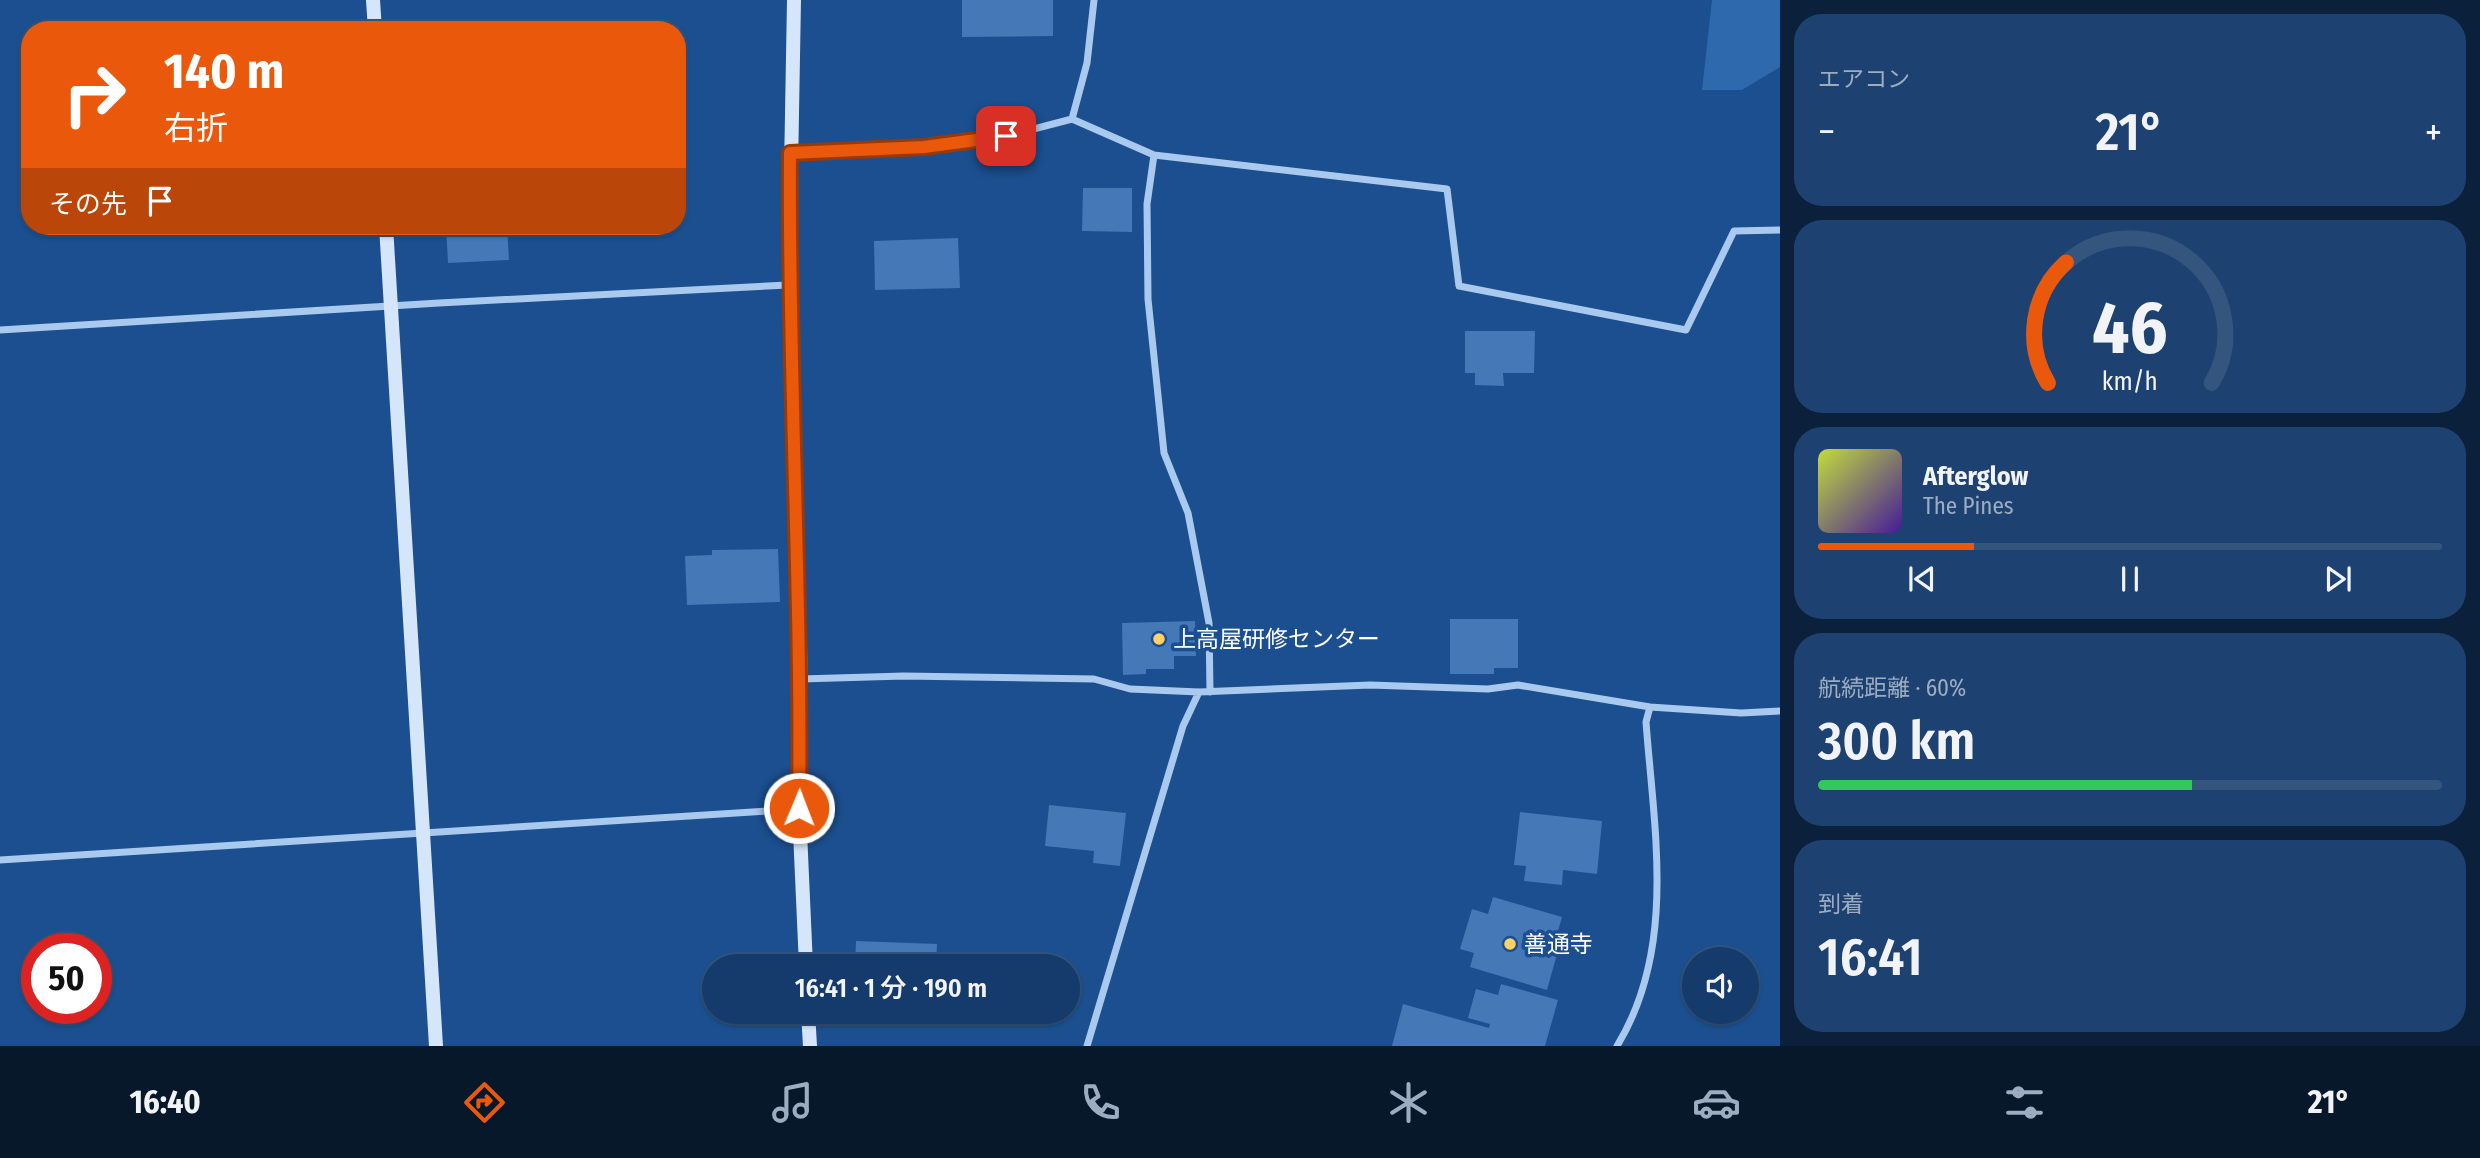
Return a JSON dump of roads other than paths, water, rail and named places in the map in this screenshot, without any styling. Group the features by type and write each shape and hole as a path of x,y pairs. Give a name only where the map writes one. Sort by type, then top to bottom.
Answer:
{"main road":[{"path":"373,0 374,21"},
{"path":"794,0 789,285 801,679 799,808 805,954"},
{"path":"387,235 436,1046"},
{"path":"809,1024 810,1046"}],"street":[{"path":"1072,119 1087,62 1094,0"},
{"path":"790,153 924,147 1006,136 1072,119 1154,155 1447,189 1459,286 1686,330 1734,231 1780,230"},
{"path":"1154,155 1147,204 1148,299 1160,415 1164,453 1188,513 1209,623 1210,692"},
{"path":"0,331 789,285"},
{"path":"801,679 918,676 1094,679 1130,689 1199,692 1370,684 1488,690 1518,685 1650,707 1741,713 1780,711"},
{"path":"1087,1046 1183,726 1199,692"},
{"path":"1617,1046 1631,1023 1645,989 1659,900 1646,722 1650,707"},
{"path":"0,860 799,808"}],"place":[{"name":"上高屋研修センター","path":"1159,639"},
{"name":"善通寺","path":"1510,944"}]}
